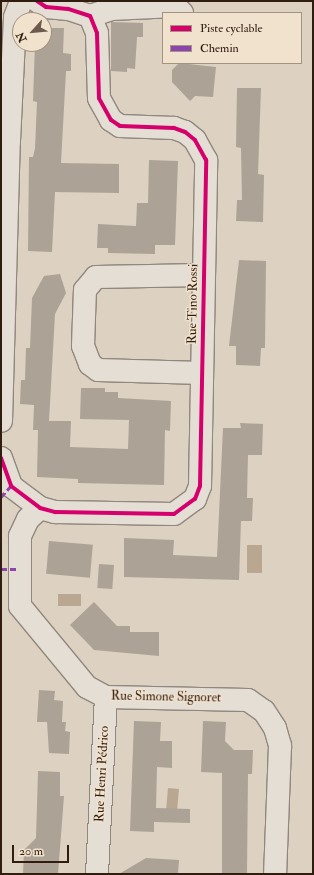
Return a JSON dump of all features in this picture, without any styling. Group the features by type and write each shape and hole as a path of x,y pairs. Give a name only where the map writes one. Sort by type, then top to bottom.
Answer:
{"street":[{"path":"1,421 9,141 15,17 20,1"},
{"path":"37,1 46,7 68,9 90,16 111,9 175,6 181,12"},
{"name":"Rue Tino Rossi","path":"40,508 156,516 174,514 186,508 195,499 200,486 204,154 195,140 174,128 120,126 111,120 99,98 97,33 90,16"},
{"name":"Rue Tino Rossi","path":"202,373 98,370 90,364 83,346 85,290 96,277 203,275"},
{"path":"1,458 12,486 40,508"},
{"name":"Rue Simone Signoret","path":"40,508 28,519 20,536 20,606 86,687 106,697 234,698 248,700 264,711 275,728 280,746 275,874"},
{"name":"Rue Henri Pédrico","path":"97,874 106,697"}],"shaded area":[{"path":"247,545 262,545 262,573 247,573"},
{"path":"58,594 81,594 81,606 58,606"},
{"path":"168,788 179,789 177,812 166,811"}],"building":[{"path":"111,22 143,23 143,37 137,37 135,69 127,68 127,72 111,71"},
{"path":"52,28 64,28 63,53 71,54 71,71 66,71 61,163 119,164 119,193 55,192 52,252 28,251 29,157 33,157 35,148 37,102 33,101 35,52 52,52"},
{"path":"178,64 216,67 213,97 195,96 190,101 172,82 172,70"},
{"path":"237,88 261,88 258,174 264,175 263,222 236,221 237,200 242,200 241,148 236,147"},
{"path":"149,160 178,161 175,245 155,245 155,254 108,253 108,248 97,248 98,224 136,226 137,203 148,203"},
{"path":"239,260 266,261 265,348 261,348 260,366 236,365 236,346 229,346"},
{"path":"60,274 66,293 55,314 49,421 71,421 70,447 128,449 129,420 80,419 81,388 105,388 105,392 118,392 118,398 171,401 170,431 165,430 164,485 78,483 78,479 37,477 38,430 33,430 34,405 20,404 21,380 25,380 26,348 30,348 32,298 44,276"},
{"path":"240,423 263,424 262,455 248,455 247,498 253,498 252,521 241,521 239,580 124,577 124,538 174,540 173,555 217,557 223,428 241,428"},
{"path":"49,541 93,545 90,578 46,574"},
{"path":"99,564 114,565 112,589 97,588"},
{"path":"94,602 117,626 130,626 130,632 159,632 159,656 94,650 70,625"},
{"path":"39,690 55,691 54,700 63,701 62,722 66,722 65,731 70,732 69,754 49,753 47,722 37,722"},
{"path":"134,721 161,722 160,741 172,741 172,768 157,767 156,808 190,809 190,823 154,822 154,832 130,831"},
{"path":"203,721 226,722 225,741 234,750 253,750 252,774 248,774 247,874 222,874 222,773 201,772"},
{"path":"38,771 60,772 60,796 64,796 58,874 23,874 24,850 36,838"},
{"path":"146,858 179,860 178,874 119,874"}],"marked path":[{"path":"1,497 11,486"},
{"path":"1,569 18,569"}],"cycle path":[{"path":"1,458 11,486 40,508 55,512 174,514 195,499 200,486 206,160 195,140 185,132 174,128 120,126 111,120 99,98 97,33 90,16 68,9 46,7 37,1"}]}
